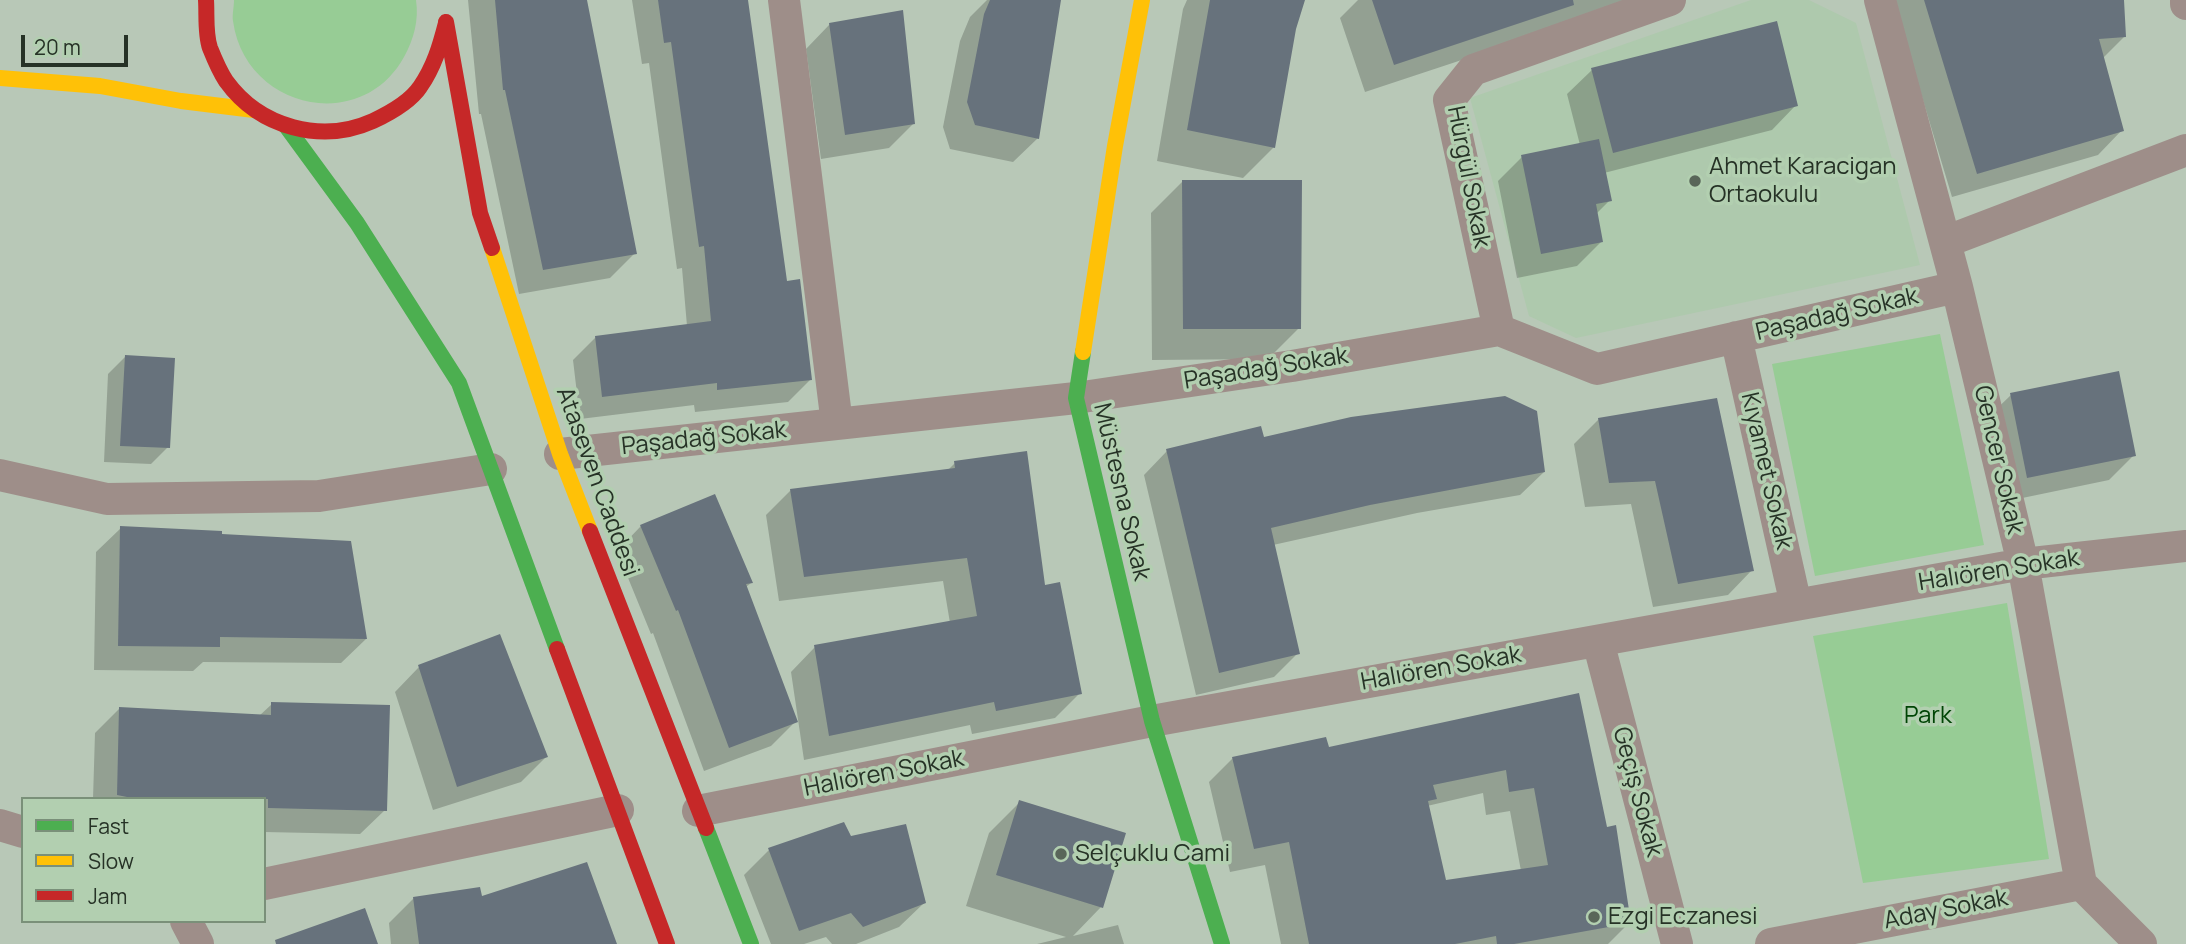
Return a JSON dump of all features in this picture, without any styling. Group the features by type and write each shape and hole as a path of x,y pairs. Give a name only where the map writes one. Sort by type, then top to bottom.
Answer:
{"main road":[{"path":"206,0 209,45 226,81 254,110 286,126 357,223 458,383 667,944"},
{"name":"Müstesna Sokak","path":"1142,0 1115,146 1076,398 1152,722 1222,944"},
{"name":"Ataseven Caddesi","path":"286,126 322,133 358,128 391,113 419,89 437,57 446,17 480,213 560,454 751,944"},
{"path":"0,78 100,86 181,101 254,110"}],"street":[{"path":"784,0 837,424"},
{"name":"Hürgül Sokak","path":"1499,330 1449,100 1473,70 1670,0"},
{"name":"Gencer Sokak","path":"1880,0 1957,287 2023,565 2081,884"},
{"path":"1945,242 2186,150"},
{"name":"Paşadağ Sokak","path":"560,454 1076,398 1292,366 1499,330 1597,369 1957,287"},
{"name":"Kıyamet Sokak","path":"1736,337 1796,605"},
{"path":"0,475 107,499 319,496 491,469"},
{"name":"Halıören Sokak","path":"698,811 1152,722 1796,605 2023,565 2186,546"},
{"name":"Geçiş Sokak","path":"1598,641 1677,944"},
{"path":"266,884 618,810"},
{"path":"0,825 21,831"},
{"path":"2081,884 2141,944"},
{"name":"Aday Sokak","path":"1770,944 2081,884"},
{"path":"187,923 198,944"}],"shaded area":[{"name":"Ahmet Karacigan Ortaokulu","path":"1751,0 1809,0 1856,23 1920,265 1576,338 1529,316 1470,98"}],"green space":[{"path":"234,0 416,0 416,22 404,57 385,81 361,97 334,103 307,101 281,92 259,75 242,51 233,21"},
{"path":"1940,334 1984,545 1815,576 1772,364"},
{"name":"Park","path":"2007,603 2049,859 1863,883 1813,636"}],"building":[{"path":"495,0 587,0 637,254 543,270 503,90"},
{"path":"658,0 748,0 787,281 800,279 812,380 717,390 717,383 602,397 595,336 711,321 704,246 699,247 671,42 664,43"},
{"path":"990,0 1061,0 1039,139 975,125 967,102 984,14"},
{"path":"1210,0 1305,0 1296,29 1275,148 1187,130"},
{"path":"1372,0 1573,0 1574,5 1394,65"},
{"path":"1924,0 2124,0 2126,37 2099,39 2124,131 1977,174"},
{"path":"903,10 915,124 845,135 829,23"},
{"path":"1777,21 1798,106 1613,153 1591,68"},
{"path":"1599,139 1612,201 1596,204 1603,242 1541,254 1521,155"},
{"path":"1182,180 1302,180 1301,329 1183,329"},
{"path":"125,355 175,358 170,448 120,446"},
{"path":"2119,371 2136,456 2027,478 2010,393"},
{"path":"1505,396 1537,411 1545,472 1370,505 1271,528 1300,654 1219,673 1166,449 1261,426 1264,437 1351,417"},
{"path":"1717,398 1754,571 1678,584 1655,481 1609,483 1598,418"},
{"path":"1027,451 1045,585 1060,582 1082,694 996,711 994,702 829,736 814,645 977,616 967,558 804,577 790,489 955,468 954,461"},
{"path":"715,494 753,583 746,584 798,722 729,748 678,610 676,611 640,525"},
{"path":"120,526 351,541 367,639 220,637 220,647 118,646"},
{"path":"500,634 548,757 457,787 418,665"},
{"path":"1579,693 1607,827 1616,825 1631,923 1514,944 1497,944 1496,936 1455,944 1309,944 1289,842 1254,849 1232,757 1326,737 1329,747","holes":["1506,770 1509,792 1534,788 1548,865 1446,880 1428,801 1437,799 1433,785"]},
{"path":"271,702 390,705 387,811 268,808 266,797 117,795 119,707 271,715"},
{"name":"Selçuklu Cami","path":"1019,800 1126,833 1103,908 996,875"},
{"path":"844,822 851,836 906,824 926,903 863,927 851,913 799,931 768,848"},
{"path":"587,862 617,944 419,944 413,897 480,887 482,896"},
{"path":"365,908 378,944 276,944 275,940"}],"traffic: fast":[{"path":"286,126 357,223 459,383 557,649"},
{"path":"1083,352 1076,398 1152,721 1222,944"},
{"path":"706,828 751,944"}],"traffic: slow":[{"path":"1083,352 1115,146 1142,0"},
{"path":"0,78 100,86 181,101 254,110"},
{"path":"492,248 560,454 590,531"}],"traffic: jam":[{"path":"206,0 208,43 226,81 256,110 274,120 313,131 353,128 373,121 405,102 416,92 429,72 446,23"},
{"path":"446,22 480,213 492,248"},
{"path":"590,531 706,828"},
{"path":"557,649 667,944"}],"place":[{"name":"Ahmet Karacigan Ortaokulu","path":"1695,181"},
{"name":"Selçuklu Cami","path":"1061,854"},
{"name":"Ezgi Eczanesi","path":"1594,917"}]}
